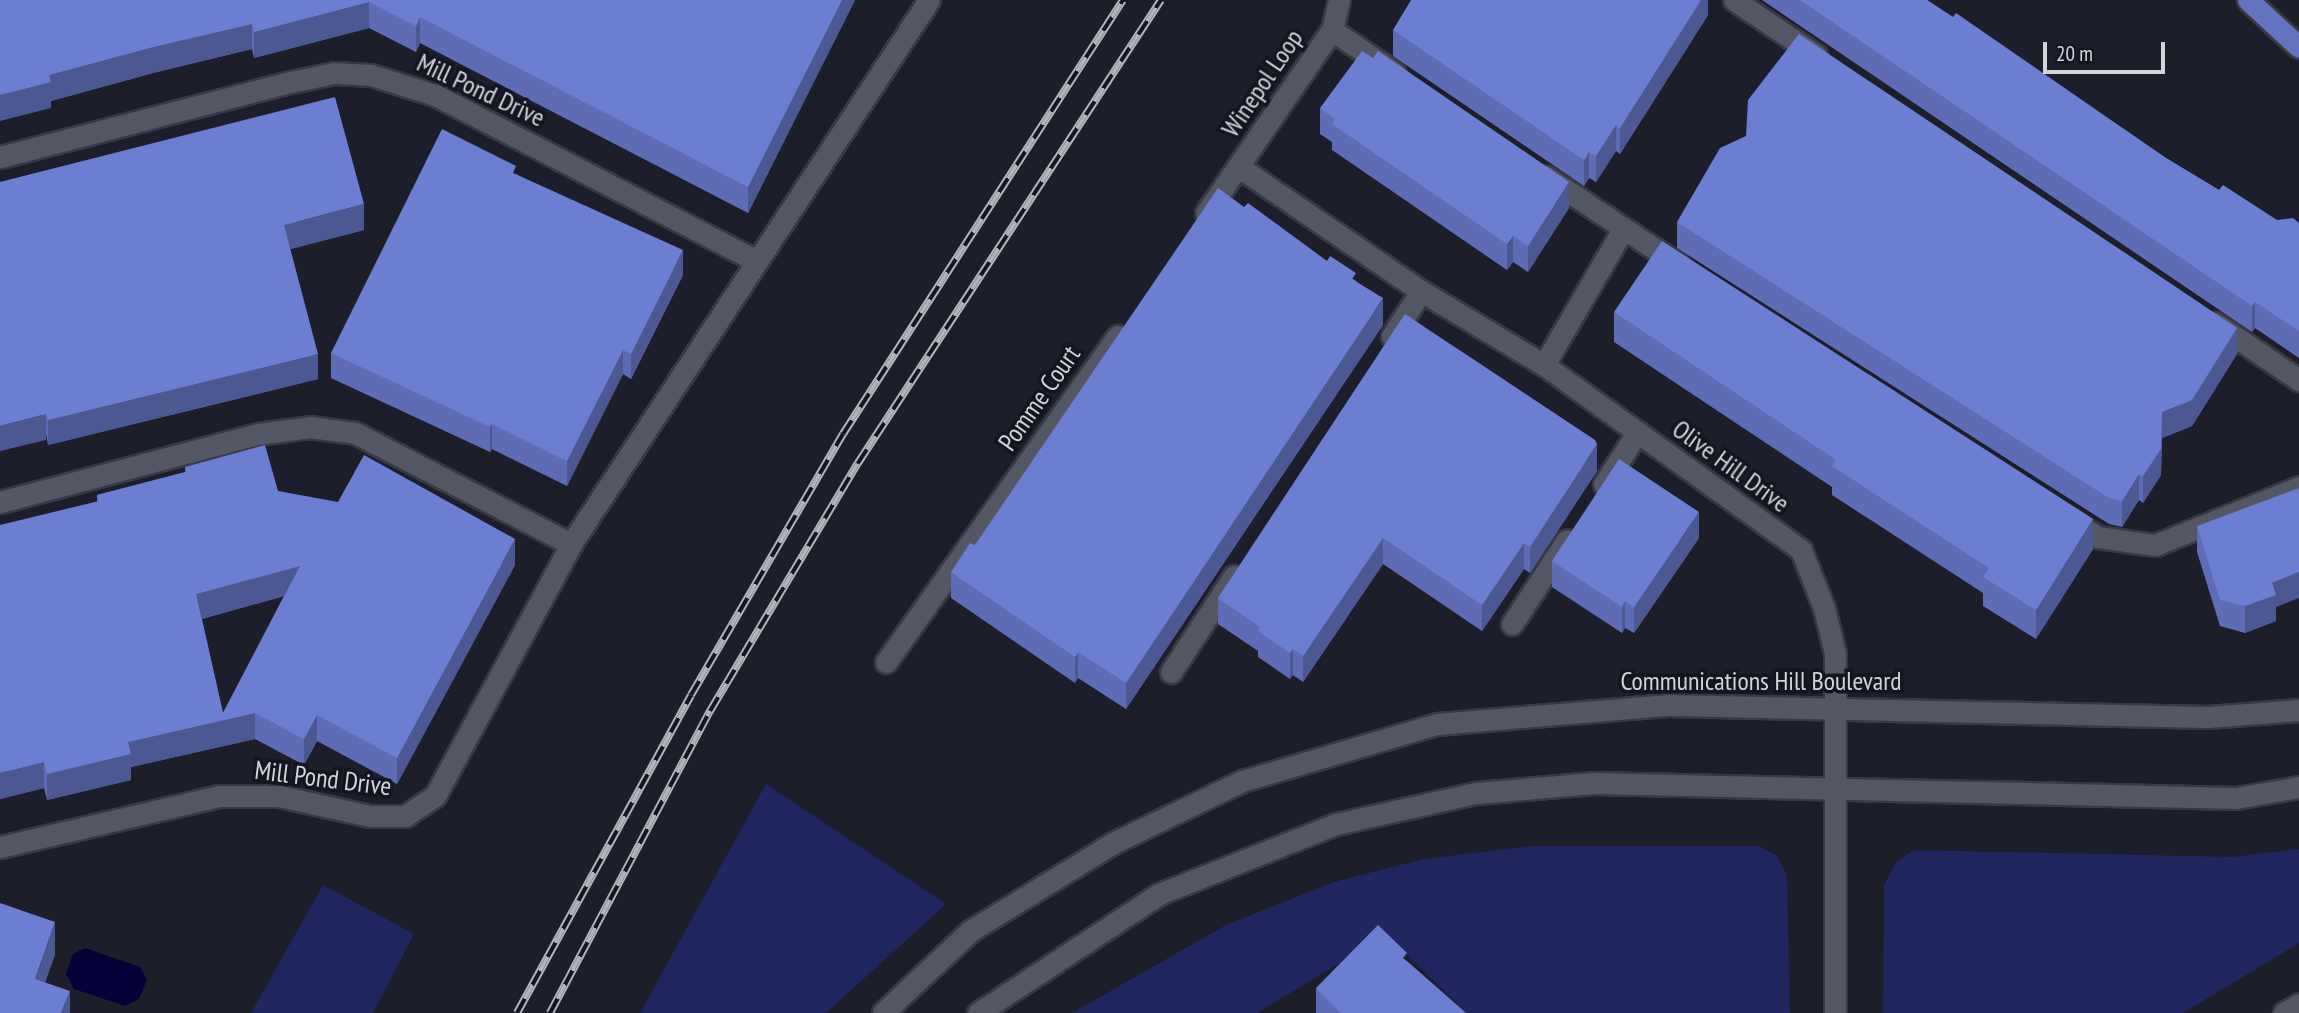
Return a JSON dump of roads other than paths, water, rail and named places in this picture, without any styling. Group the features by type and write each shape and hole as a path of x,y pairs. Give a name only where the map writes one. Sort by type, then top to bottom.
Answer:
{"main road":[{"path":"2248,0 2299,47"}],"street":[{"name":"Mill Pond Drive","path":"0,847 219,796 279,796 370,816 405,816 435,796 571,544 755,260 929,0"},
{"path":"1339,0 1332,30 1408,82"},
{"path":"1734,0 1838,70"},
{"name":"Winepol Loop","path":"1239,167 1332,30"},
{"name":"Mill Pond Drive","path":"0,157 291,82 334,73 371,75 435,95 755,260"},
{"path":"1522,160 1703,280"},
{"path":"1191,234 1239,167"},
{"name":"Olive Hill Drive","path":"1239,167 1421,291 1544,365 1801,551 1824,608 1835,653 1835,1013"},
{"path":"1544,365 1623,229"},
{"path":"1376,360 1421,291"},
{"path":"2195,310 2299,380"},
{"name":"Pomme Court","path":"886,662 1135,313"},
{"path":"0,502 258,434 310,427 355,433 571,544"},
{"path":"1512,624 1637,433"},
{"path":"2051,507 2098,537 2154,545 2299,487"},
{"path":"1171,672 1247,557"},
{"name":"Communications Hill Boulevard","path":"883,1013 970,931 1114,844 1242,780 1437,724 1669,705 2208,717 2299,710"},
{"path":"978,1013 1159,894 1336,824 1476,793 1595,783 2236,798 2299,787"},
{"path":"2284,1013 2299,1004"}],"railway":[{"path":"517,1013 691,695 843,434 1123,0"},
{"path":"550,1013 710,711 858,463 1161,0"}]}
